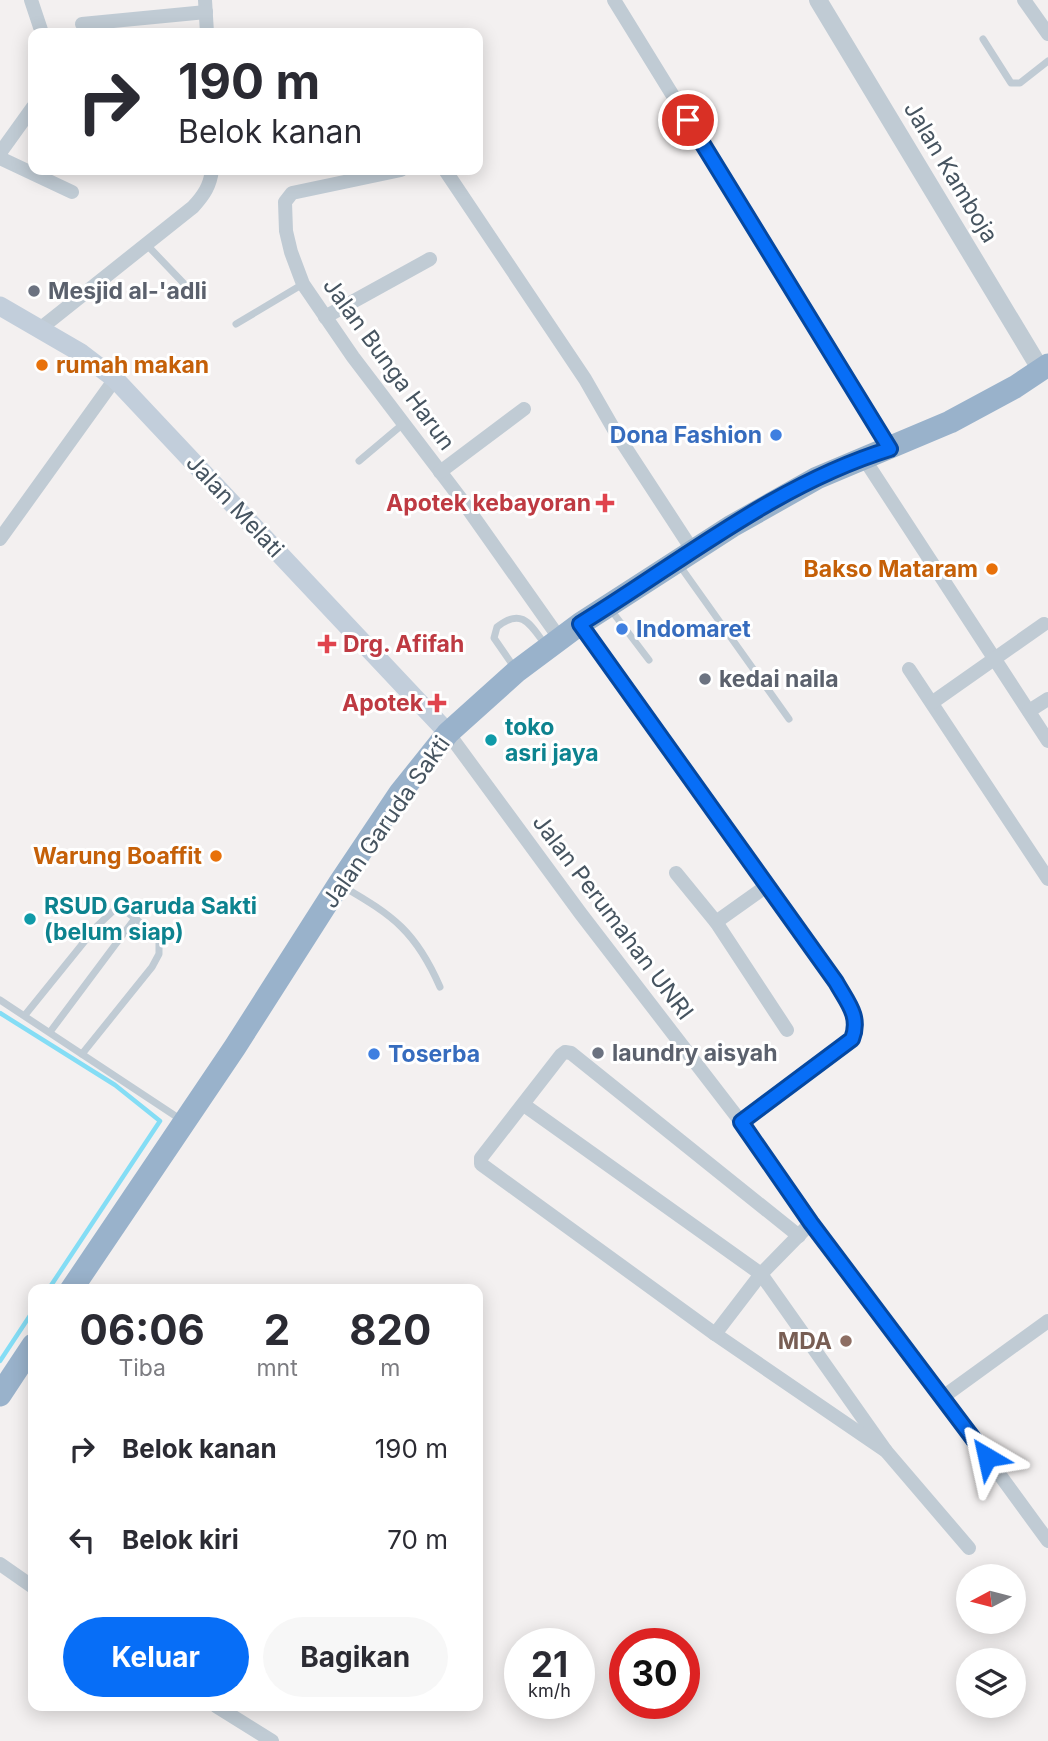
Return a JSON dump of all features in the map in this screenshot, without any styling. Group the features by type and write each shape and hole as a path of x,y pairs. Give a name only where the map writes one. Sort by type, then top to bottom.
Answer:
{"highway":[{"name":"Jalan Garuda Sakti","path":"75,1284 265,1002 400,793 448,733 517,671 580,624 685,556 793,490 863,457 890,449 950,422 1045,368"},
{"path":"0,1395 28,1353"}],"main road":[{"name":"Jalan Melati","path":"0,306 81,353 115,380 448,733"}],"street":[{"path":"31,0 40,28"},
{"path":"614,0 890,449"},
{"path":"1024,0 1048,34"},
{"name":"Jalan Kamboja","path":"821,1 1045,368"},
{"path":"82,24 206,6 207,28"},
{"path":"28,114 0,155 28,169"},
{"path":"39,175 72,192"},
{"path":"41,328 181,218 204,196 211,175"},
{"name":"Jalan Bunga Harun","path":"376,175 298,191 287,198 286,231 290,252 303,284 325,317 440,472 554,644"},
{"path":"448,175 585,379 685,556"},
{"path":"325,317 430,259"},
{"path":"0,539 115,380"},
{"path":"440,472 524,409"},
{"path":"863,457 1048,741"},
{"path":"580,624 836,982 856,1019 857,1028 852,1039 741,1122"},
{"path":"933,702 1044,624"},
{"path":"909,669 1048,879"},
{"path":"1029,711 1048,699"},
{"name":"Jalan Perumahan UNRI","path":"448,733 581,914 741,1122 811,1223 1048,1541"},
{"path":"676,873 716,922 787,1030"},
{"path":"716,922 768,886"},
{"path":"799,1236 571,1053 565,1052 561,1055 482,1157 481,1164 715,1334 886,1451"},
{"path":"524,1105 761,1274 886,1451 969,1549"},
{"path":"715,1334 761,1274 811,1223"},
{"path":"943,1397 1048,1321"},
{"path":"0,1564 28,1584"},
{"path":"224,1711 272,1741"}],"lane":[{"path":"983,39 1011,83 1020,83 1048,61"},
{"path":"147,245 191,291"},
{"path":"236,324 303,284"},
{"path":"359,461 403,424"},
{"path":"685,556 789,719"},
{"path":"609,607 649,660"},
{"path":"517,671 494,638 497,627 502,622 510,617 520,617 554,644"},
{"path":"339,884 367,901 409,933 428,960 440,987"},
{"path":"25,1015 97,926 113,911 123,909 136,917 159,937 159,954 152,967 82,1054"},
{"path":"50,1032 136,917"},
{"path":"0,1000 183,1121"}],"waterway":[{"path":"0,1013 115,1085 160,1121 52,1284"},
{"path":"0,1361 28,1319"}],"place":[{"name":"Mesjid al-'adli","path":"34,291"},
{"name":"rumah makan","path":"42,365"},
{"name":"Dona Fashion","path":"776,435"},
{"name":"Apotek kebayoran","path":"605,503"},
{"name":"Bakso Mataram","path":"992,569"},
{"name":"Indomaret","path":"622,629"},
{"name":"Drg. Afifah","path":"327,644"},
{"name":"kedai naila","path":"705,679"},
{"name":"Apotek","path":"437,703"},
{"name":"toko asri jaya","path":"491,740"},
{"name":"Warung Boaffit","path":"216,856"},
{"name":"RSUD Garuda Sakti (belum siap)","path":"30,919"},
{"name":"laundry aisyah","path":"598,1053"},
{"name":"Toserba","path":"374,1054"},
{"name":"MDA","path":"846,1341"}],"route":[{"path":"688,120 890,449 838,467 793,490 580,624 836,982 856,1019 857,1028 852,1039 741,1122 811,1223 987,1457"}]}
